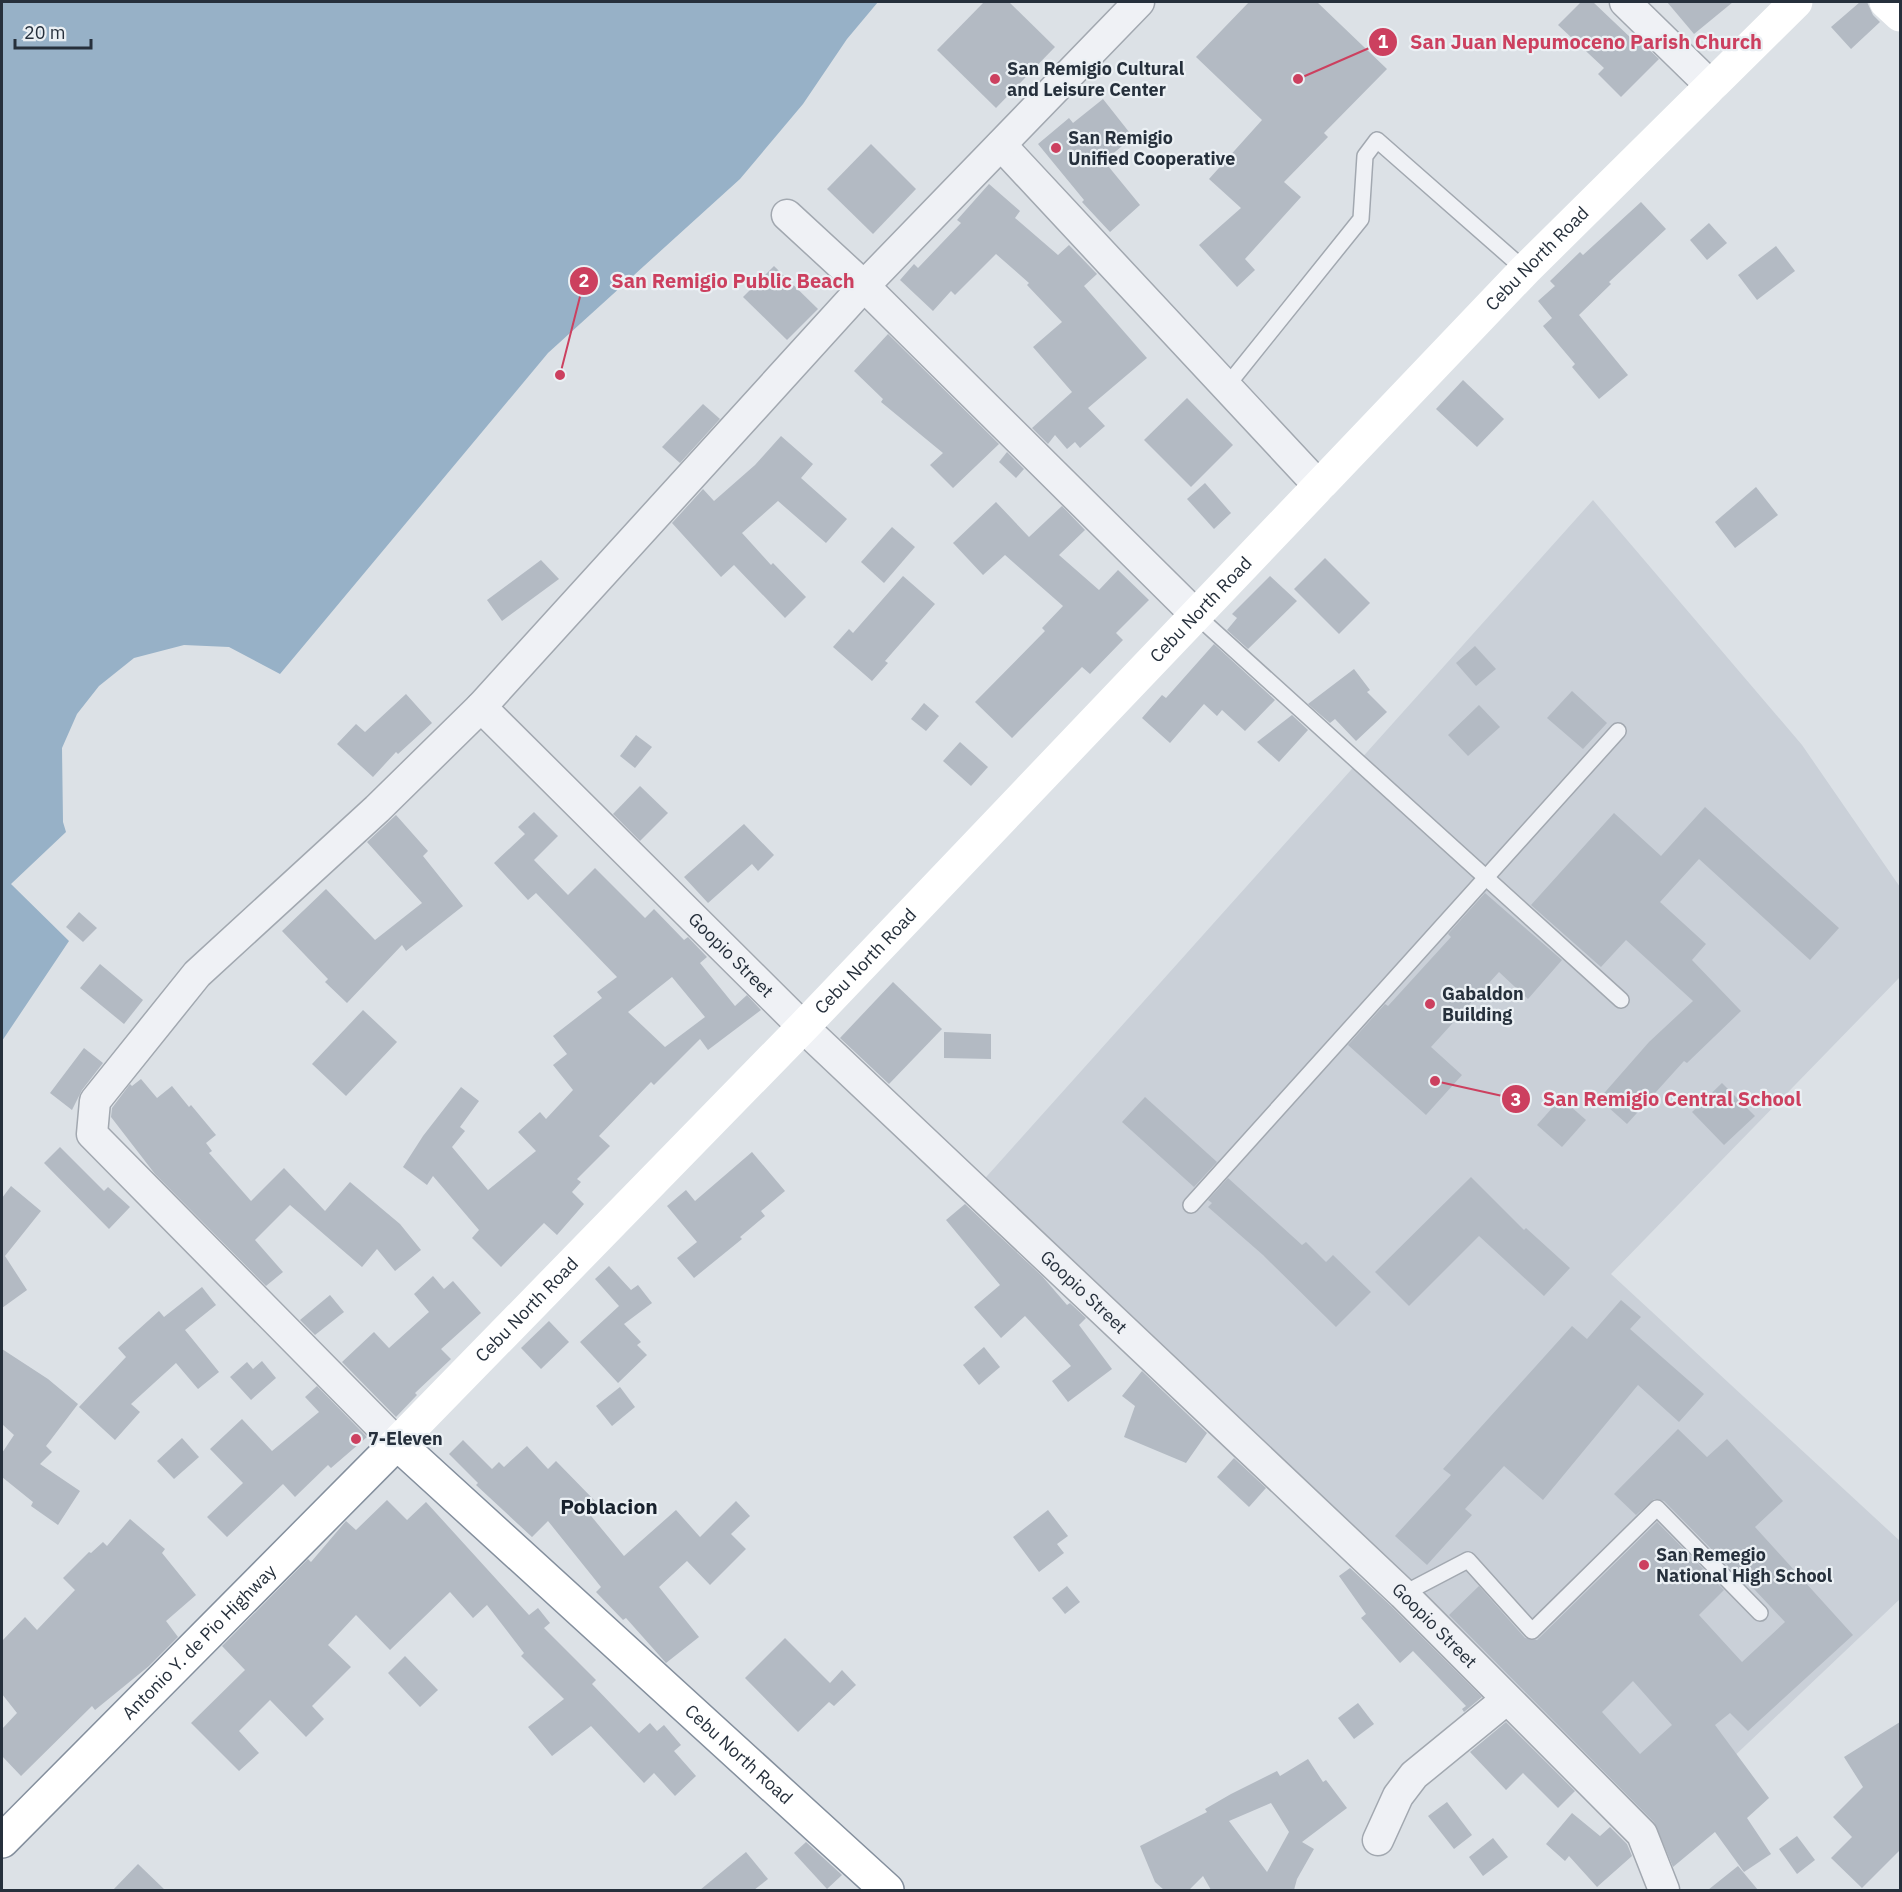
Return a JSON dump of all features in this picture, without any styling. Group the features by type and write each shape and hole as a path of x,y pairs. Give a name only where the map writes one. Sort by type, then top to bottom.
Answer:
{"main road":[{"name":"Cebu North Road","path":"888,1890 397,1443 803,1027 1525,270 1796,2"},
{"path":"1886,2 1900,15"},
{"name":"Antonio Y. de Pio Highway","path":"2,1841 397,1443"}],"street":[{"path":"397,1443 92,1134 95,1101 198,974 378,809 481,706 864,286 1139,2"},
{"path":"1625,2 1711,86"},
{"path":"1001,145 1319,486"},
{"path":"787,215 864,286 1195,614"},
{"name":"Goopio Street","path":"481,706 803,1027 1403,1594 1508,1699 1641,1834 1659,1887"},
{"path":"1378,1840 1398,1796 1414,1775 1508,1699"}],"lane":[{"path":"1226,387 1361,219 1365,156 1377,140 1525,270"},
{"path":"1195,614 1621,1000"},
{"path":"1191,1205 1618,731"},
{"path":"1403,1594 1468,1560 1532,1631 1657,1508 1760,1613"}],"shaded area":[{"path":"1593,500 1802,745 1900,887 1900,977 1611,1274 1900,1541 1900,1599 1651,1835 979,1185"}],"water":[{"path":"2,2 878,2 847,39 803,104 740,179 548,353 280,674 229,647 184,645 134,658 99,686 77,714 62,748 63,822 66,832 11,884 69,941 2,1041"}],"building":[{"name":"San Remigio Cultural and Leisure Center","path":"984,2 1009,2 1055,47 996,108 937,50"},
{"path":"1249,2 1317,2 1387,69 1324,133 1328,137 1284,182 1301,197 1245,259 1255,270 1237,287 1199,245 1241,208 1209,179 1262,120 1196,57"},
{"path":"1581,2 1593,2 1633,40 1636,37 1659,59 1621,97 1598,74 1604,68 1558,25"},
{"path":"1667,2 1733,2 1694,34"},
{"path":"1860,2 1867,2 1873,15 1880,22 1851,49 1831,27"},
{"path":"1103,99 1133,137 1104,161 1140,205 1110,232 1082,202 1084,200 1038,144 1069,118 1073,123"},
{"path":"871,144 916,189 873,234 827,189"},
{"path":"989,184 1020,211 1015,218 1058,255 1069,245 1097,274 1084,286 1147,358 1088,408 1105,426 1080,448 1075,442 1067,449 1055,435 1048,444 1032,428 1072,392 1033,347 1062,322 1027,285 1029,283 996,254 955,295 951,291 933,311 900,280 914,264 918,268 961,223 957,220"},
{"path":"1641,202 1666,229 1609,282 1611,284 1579,315 1628,375 1599,399 1572,367 1575,364 1543,326 1552,318 1538,301 1555,286 1550,281 1580,252 1583,255"},
{"path":"1709,223 1727,243 1707,260 1690,240"},
{"path":"1776,246 1795,271 1757,300 1738,275"},
{"path":"774,266 818,309 787,340 743,297"},
{"path":"888,334 999,444 953,488 930,465 943,453 881,402 883,399 854,371"},
{"path":"1463,380 1504,419 1477,447 1436,409"},
{"path":"1187,398 1233,445 1191,487 1144,440"},
{"path":"703,404 720,419 680,463 662,447"},
{"path":"781,436 813,464 801,478 847,519 826,543 778,501 742,533 771,565 773,563 806,597 785,618 734,565 721,577 672,523 703,489 714,501 755,465"},
{"path":"1007,452 1024,469 1016,478 999,462"},
{"path":"1205,483 1231,513 1214,529 1187,499"},
{"path":"1756,487 1778,515 1735,548 1715,522"},
{"path":"996,502 1029,537 1062,506 1085,530 1059,555 1099,590 1118,570 1149,600 1116,633 1123,640 1090,674 1082,667 1012,738 975,702 1045,631 1042,628 1063,606 1005,555 983,575 953,543"},
{"path":"892,527 915,547 884,583 861,562"},
{"path":"1325,558 1370,603 1339,634 1294,589"},
{"path":"541,560 559,579 502,621 487,600"},
{"path":"903,576 935,604 885,661 888,663 872,681 833,647 849,629 853,633"},
{"path":"1270,576 1297,601 1248,649 1227,630 1237,618 1232,614"},
{"path":"1214,644 1275,700 1245,731 1222,710 1217,716 1204,704 1170,743 1142,718 1162,695 1166,698"},
{"path":"1475,646 1496,669 1476,686 1456,663"},
{"path":"1354,669 1370,690 1367,692 1387,712 1356,741 1335,719 1330,723 1308,704"},
{"path":"1572,691 1607,723 1583,749 1547,718"},
{"path":"406,694 432,723 398,754 396,752 373,777 337,744 356,724 365,732"},
{"path":"924,703 939,716 926,731 911,719"},
{"path":"1479,705 1500,727 1468,756 1448,735"},
{"path":"1292,715 1308,730 1279,762 1257,742"},
{"path":"636,735 652,747 635,768 620,756"},
{"path":"960,742 988,767 971,786 943,761"},
{"path":"640,786 668,813 640,841 613,814"},
{"path":"1705,807 1839,928 1810,960 1699,859 1660,902 1706,944 1692,960 1741,1011 1687,1063 1684,1061 1627,1124 1599,1099 1649,1042 1693,1001 1626,940 1601,967 1531,905 1614,813 1661,856"},
{"path":"534,812 558,836 534,860 568,895 595,868 645,918 654,909 684,940 688,937 707,957 700,963 735,1006 747,995 761,1010 708,1050 700,1039 654,1085 651,1082 599,1136 610,1146 577,1179 581,1182 572,1192 584,1204 557,1235 544,1223 501,1267 472,1238 479,1230 433,1176 427,1185 403,1167 423,1136 461,1087 479,1101 460,1127 465,1131 452,1147 488,1190 536,1151 518,1132 540,1112 546,1119 573,1090 553,1065 567,1054 553,1036 602,998 597,992 617,977 536,893 528,900 494,863 525,834 518,827","holes":["672,977 705,1017 665,1047 628,1012"]},
{"path":"396,815 428,851 423,856 463,906 406,951 402,945 347,1003 325,982 328,979 282,931 326,889 375,940 422,903 367,842"},
{"path":"744,824 774,855 758,871 752,864 708,903 684,877"},
{"name":"Gabaldon Building","path":"1485,893 1562,960 1528,999 1499,972 1431,1047 1462,1075 1426,1115 1348,1045 1385,1004 1388,1006 1451,937 1448,934"},
{"path":"79,912 97,928 83,942 66,927"},
{"path":"100,964 143,1000 124,1024 80,988"},
{"path":"893,982 942,1029 889,1084 840,1038"},
{"path":"363,1010 397,1042 346,1096 312,1064"},
{"path":"944,1032 991,1034 991,1059 944,1058"},
{"path":"84,1048 103,1063 82,1090 72,1110 50,1093"},
{"path":"141,1079 157,1098 172,1086 189,1107 191,1105 216,1135 206,1143 212,1151 209,1153 251,1201 284,1168 325,1211 350,1182 400,1224 421,1250 395,1271 377,1249 362,1267 290,1205 255,1240 283,1272 266,1286 155,1174 111,1117 112,1108 130,1084 132,1086"},
{"path":"1722,1083 1755,1116 1724,1145 1692,1112"},
{"path":"1145,1097 1217,1162 1194,1187 1122,1122"},
{"path":"1561,1098 1586,1120 1562,1147 1537,1125"},
{"path":"60,1147 104,1191 108,1187 130,1207 109,1229 44,1163"},
{"path":"752,1152 785,1191 761,1211 765,1216 740,1237 742,1239 694,1278 677,1258 697,1242 667,1206 686,1190 695,1201"},
{"path":"1471,1177 1524,1230 1526,1228 1570,1268 1544,1296 1479,1236 1409,1306 1375,1272"},
{"path":"1228,1178 1302,1245 1306,1242 1326,1262 1333,1255 1371,1292 1336,1327 1263,1255 1208,1207 1212,1203 1208,1200"},
{"path":"11,1186 41,1211 5,1256 27,1290 2,1308 2,1198"},
{"path":"965,1204 1042,1276 1067,1305 1070,1303 1086,1318 1079,1325 1112,1369 1068,1402 1052,1381 1071,1366 1025,1316 1001,1338 974,1307 1000,1285 946,1220"},
{"path":"609,1266 631,1290 638,1285 652,1303 624,1324 641,1342 637,1345 647,1355 618,1383 580,1342 619,1306 595,1279"},
{"path":"433,1276 444,1289 453,1281 481,1313 441,1349 451,1359 415,1393 417,1395 396,1417 342,1362 374,1332 389,1348 429,1312 414,1294"},
{"path":"202,1287 216,1305 185,1330 219,1372 198,1389 176,1363 131,1404 140,1412 115,1440 79,1407 126,1357 118,1348 159,1311 164,1317"},
{"path":"330,1295 344,1312 315,1335 300,1320"},
{"path":"1621,1300 1641,1317 1630,1329 1704,1394 1679,1422 1638,1385 1543,1500 1504,1466 1465,1509 1472,1515 1427,1565 1395,1536 1451,1475 1443,1469 1572,1326 1587,1339"},
{"path":"549,1321 569,1342 541,1369 521,1348"},
{"path":"984,1347 1000,1367 979,1385 963,1365"},
{"path":"2,1349 48,1379 78,1404 46,1446 52,1452 40,1464 80,1491 58,1525 31,1506 33,1502 2,1477 2,1453 14,1435 2,1424"},
{"path":"262,1361 276,1378 251,1400 230,1377 247,1362 253,1369"},
{"path":"1142,1371 1207,1433 1186,1463 1124,1437 1135,1406 1122,1396"},
{"path":"317,1386 367,1437 331,1468 328,1465 295,1497 283,1484 227,1537 207,1517 243,1483 210,1449 242,1419 272,1451 319,1412 305,1397"},
{"path":"620,1387 635,1407 612,1426 596,1406"},
{"path":"1678,1429 1707,1457 1727,1439 1783,1501 1755,1527 1853,1635 1748,1731 1730,1713 1715,1725 1769,1798 1747,1818 1771,1854 1744,1872 1715,1832 1673,1867 1654,1822 1449,1615 1479,1586 1525,1638 1537,1640 1657,1522 1724,1590 1699,1615 1742,1662 1785,1622 1740,1574 1738,1576 1664,1501 1654,1499 1636,1515 1614,1494","holes":["1633,1681 1672,1725 1640,1754 1602,1712"]},
{"path":"182,1438 199,1457 174,1479 157,1461"},
{"path":"463,1440 492,1469 499,1462 504,1467 527,1446 548,1469 556,1461 596,1502 587,1511 624,1556 676,1510 700,1537 736,1501 750,1516 731,1534 746,1549 710,1585 687,1561 659,1587 699,1637 666,1663 626,1618 623,1620 596,1592 601,1587 548,1521 532,1537 476,1485 478,1483 449,1454"},
{"path":"1234,1458 1266,1488 1249,1507 1217,1477"},
{"path":"387,1500 407,1520 426,1502 529,1615 538,1608 550,1623 544,1628 596,1680 592,1684 639,1733 650,1723 657,1731 664,1725 681,1745 674,1751 696,1776 675,1796 654,1773 644,1783 591,1726 552,1756 528,1727 564,1699 521,1656 524,1653 487,1605 473,1618 450,1592 390,1650 356,1615 328,1645 351,1667 312,1706 324,1719 306,1737 270,1700 239,1731 259,1753 239,1771 191,1723 245,1670 222,1646 308,1559 311,1562 346,1521 356,1530"},
{"path":"1048,1510 1068,1536 1057,1544 1064,1553 1039,1572 1013,1537"},
{"path":"130,1519 165,1549 162,1553 196,1595 166,1621 178,1637 149,1666 95,1710 92,1706 21,1776 2,1756 2,1729 17,1713 2,1694 2,1641 25,1617 37,1630 75,1590 63,1578 89,1552 91,1553 103,1542 107,1546"},
{"path":"1350,1568 1482,1697 1464,1712 1462,1709 1466,1706 1413,1651 1400,1663 1361,1618 1366,1614 1339,1576"},
{"path":"1067,1586 1080,1602 1065,1614 1052,1598"},
{"path":"785,1638 830,1683 842,1670 856,1685 834,1706 829,1702 798,1732 745,1678"},
{"path":"405,1656 438,1690 420,1707 388,1673"},
{"path":"1358,1703 1374,1724 1354,1739 1338,1718"},
{"path":"1506,1722 1575,1791 1558,1808 1523,1773 1506,1790 1470,1752"},
{"path":"1900,1722 1900,1850 1862,1888 1831,1858 1852,1837 1833,1817 1863,1787 1844,1757"},
{"path":"1308,1759 1323,1782 1326,1780 1347,1808 1302,1842 1314,1849 1297,1879 1294,1890 1211,1890 1203,1876 1189,1890 1164,1890 1155,1882 1140,1846 1207,1812 1205,1809 1277,1771 1280,1776","holes":["1271,1803 1289,1832 1267,1872 1229,1821"]},
{"path":"1447,1802 1472,1835 1454,1849 1428,1816"},
{"path":"1572,1813 1600,1836 1610,1827 1627,1844 1632,1856 1597,1887 1569,1856 1565,1861 1546,1844"},
{"path":"1797,1836 1815,1860 1797,1874 1779,1849"},
{"path":"1493,1838 1508,1857 1483,1876 1469,1857"},
{"path":"806,1842 842,1875 827,1889 794,1853"},
{"path":"746,1852 768,1879 754,1890 700,1890"},
{"path":"138,1864 165,1890 113,1890"},
{"path":"1738,1866 1758,1890 1708,1890"}],"place":[{"name":"San Remigio Cultural and Leisure Center","path":"995,79"},
{"name":"San Juan Nepumoceno Parish Church","path":"1298,79"},
{"name":"San Remigio Unified Cooperative","path":"1056,148"},
{"name":"San Remigio Public Beach","path":"560,375"},
{"name":"Gabaldon Building","path":"1430,1004"},
{"name":"San Remigio Central School","path":"1435,1081"},
{"name":"7-Eleven","path":"356,1439"},
{"name":"San Remegio National High School","path":"1644,1565"}],"district":[{"name":"Poblacion","path":"609,1507"}]}
